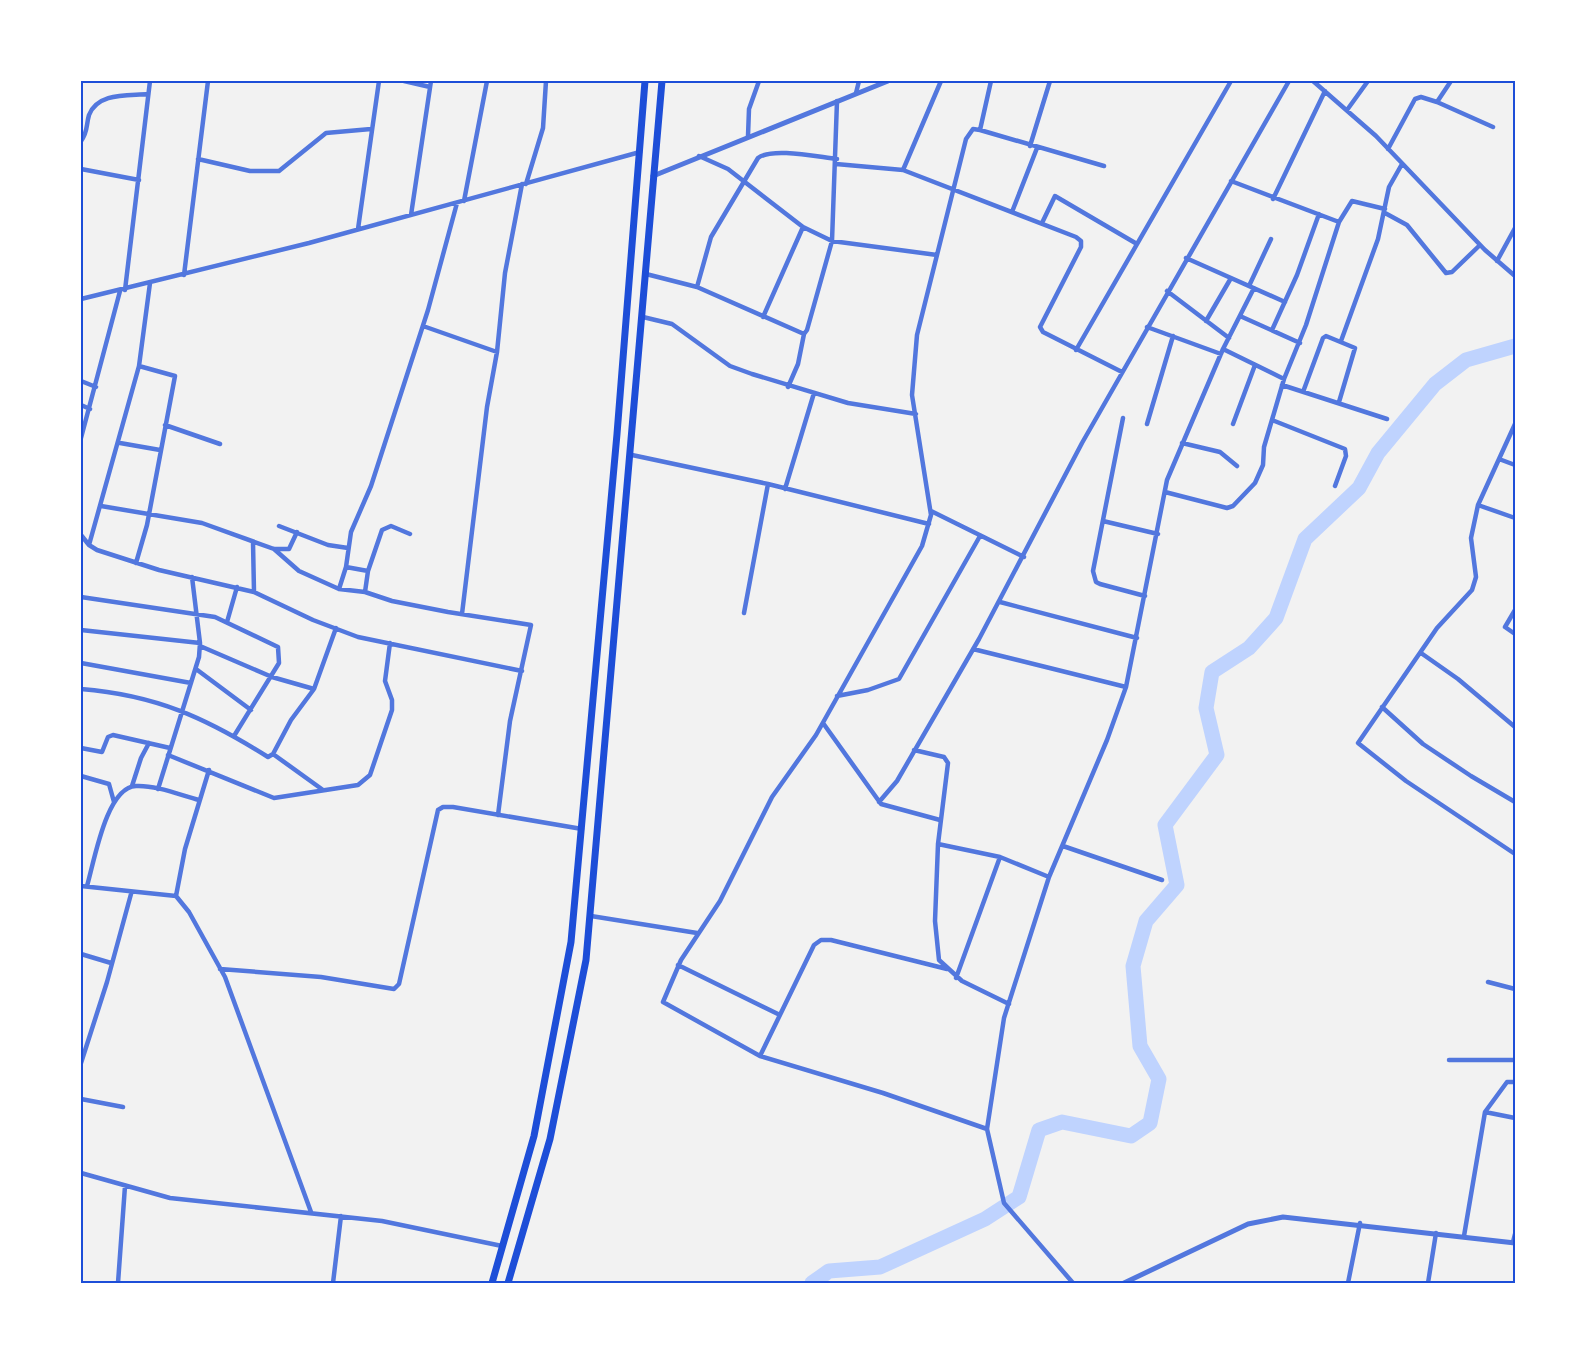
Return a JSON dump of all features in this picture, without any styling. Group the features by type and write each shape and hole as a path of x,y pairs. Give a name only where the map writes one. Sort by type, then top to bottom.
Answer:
{"main road":[{"path":"492,1283 534,1136 571,942 645,81"},
{"path":"508,1283 538,1188 563,1083 586,960 632,455 662,81"}],"street":[{"path":"81,438 122,290 139,180 150,81"},
{"path":"184,274 208,81"},
{"path":"358,229 370,129 379,81"},
{"path":"404,81 430,87"},
{"path":"411,215 431,81"},
{"path":"464,201 487,81"},
{"path":"462,614 497,352 505,273 524,184 543,128 546,81"},
{"path":"748,136 749,109 759,81"},
{"path":"856,93 859,81"},
{"path":"653,176 888,81"},
{"path":"903,170 941,81"},
{"path":"980,130 991,81"},
{"path":"1030,146 1050,81"},
{"path":"1076,350 1231,81"},
{"path":"879,802 897,781 1000,602 1082,443 1289,81"},
{"path":"1313,81 1388,149 1480,245 1515,276"},
{"path":"1347,110 1368,81"},
{"path":"1437,102 1451,81"},
{"path":"1273,199 1325,91"},
{"path":"81,141 87,131 88,118 93,106 99,100 148,94"},
{"path":"1388,149 1415,99 1421,97 1493,127"},
{"path":"788,387 798,364 804,334 826,270 832,241 837,100"},
{"path":"198,159 250,171 279,171 326,132 370,129"},
{"path":"987,1129 893,1096 760,1056 664,1005 664,997 678,965 720,901 777,789 823,723 888,611 922,546 931,512 912,395 917,335 966,139 973,129 980,130 1104,166"},
{"path":"1012,212 1037,148"},
{"path":"81,300 457,203 640,152"},
{"path":"697,287 711,237 763,154 781,153 903,170 1042,223 1081,241 1081,247 1040,327 1043,332 1122,372"},
{"path":"699,156 728,169 803,227 832,241 937,255"},
{"path":"1341,341 1385,211 1389,187 1402,164"},
{"path":"81,169 139,180"},
{"path":"1231,181 1273,199 1339,222"},
{"path":"1042,223 1055,196 1137,244"},
{"path":"1165,492 1221,507 1233,506 1255,483 1263,465 1264,447 1283,382 1300,343 1339,222 1352,201 1385,211 1407,225 1446,273 1452,272 1480,245"},
{"path":"339,589 346,567 348,548 423,326 457,203"},
{"path":"1272,330 1318,214"},
{"path":"763,317 803,227"},
{"path":"1497,261 1515,228"},
{"path":"1073,1283 1005,1205 987,1129 1004,1018 1049,877 1126,687 1165,492 1182,443 1222,351 1240,316 1271,239"},
{"path":"1186,258 1285,302"},
{"path":"646,274 697,287 804,334"},
{"path":"1206,321 1231,278"},
{"path":"89,546 120,443 139,366 150,283"},
{"path":"1167,291 1229,338"},
{"path":"1240,316 1300,343"},
{"path":"643,317 672,324 730,366 788,387 848,402 916,414"},
{"path":"423,326 497,352"},
{"path":"1147,327 1222,351 1255,365 1303,392 1387,419"},
{"path":"1147,424 1173,336"},
{"path":"1303,392 1323,338 1326,336 1353,347 1355,351 1339,402"},
{"path":"1233,424 1255,365"},
{"path":"136,563 150,512 175,376 139,366"},
{"path":"81,381 96,387"},
{"path":"785,489 814,393"},
{"path":"81,405 90,409"},
{"path":"1123,418 1093,571 1096,582 1145,596"},
{"path":"1272,420 1345,449 1346,456 1335,486"},
{"path":"1515,424 1478,504 1471,538 1476,577 1472,590 1465,601 1442,620 1359,739 1359,744 1406,781 1515,854"},
{"path":"165,425 220,444"},
{"path":"120,443 160,450"},
{"path":"1182,443 1220,452 1237,466"},
{"path":"632,455 768,484 929,524"},
{"path":"1499,459 1515,465"},
{"path":"744,613 768,484"},
{"path":"1478,504 1515,518"},
{"path":"101,506 150,512 202,523 274,549 288,550 297,532"},
{"path":"931,512 1024,557"},
{"path":"1103,520 1158,534"},
{"path":"279,526 328,545 348,548"},
{"path":"365,592 376,543 385,527 391,526 410,534"},
{"path":"81,535 89,546 136,563 254,592 358,637 522,671"},
{"path":"837,696 868,690 899,679 980,536"},
{"path":"253,542 254,592"},
{"path":"274,549 299,572 339,589 365,592 392,601 531,625 510,721 498,815"},
{"path":"346,567 368,571"},
{"path":"158,789 184,711 200,645 192,577"},
{"path":"227,622 237,587"},
{"path":"81,597 195,613 227,622 278,647 280,657 272,677 234,736"},
{"path":"1000,602 1137,638"},
{"path":"1515,610 1505,625 1515,634"},
{"path":"81,689 131,696 184,711 234,736 268,757 273,754 291,720 314,689 336,628"},
{"path":"81,630 200,645 272,677 314,689"},
{"path":"168,755 274,798 358,785 370,775 392,710 392,700 385,681 390,643"},
{"path":"973,649 1126,687"},
{"path":"1421,653 1458,679 1515,726"},
{"path":"81,663 191,683"},
{"path":"196,669 251,710"},
{"path":"1382,707 1423,744 1462,771 1515,802"},
{"path":"823,723 881,804 940,820"},
{"path":"81,748 103,752 108,737 113,735 170,748"},
{"path":"132,786 141,758 149,743"},
{"path":"914,750 947,760 938,844 935,921 939,960 956,978 1009,1004"},
{"path":"273,754 323,790"},
{"path":"176,896 185,849 208,770"},
{"path":"81,776 109,784 114,803"},
{"path":"87,886 102,832 121,792 132,786 158,789 200,800"},
{"path":"220,969 321,977 394,989 399,984 426,874 438,810 442,807 453,807 582,829"},
{"path":"938,844 1000,857 1049,877"},
{"path":"1063,846 1162,880"},
{"path":"956,978 1000,857"},
{"path":"81,886 131,894 176,896 189,912 220,969 254,1051 311,1212"},
{"path":"82,1060 131,894"},
{"path":"591,916 697,933"},
{"path":"760,1056 814,945 821,940 831,940 947,969"},
{"path":"81,954 111,963"},
{"path":"678,965 780,1015"},
{"path":"1488,982 1515,989"},
{"path":"81,1038 88,1041"},
{"path":"1449,1060 1515,1060"},
{"path":"1464,1236 1485,1112 1507,1082 1515,1082"},
{"path":"81,1098 123,1107"},
{"path":"1485,1112 1515,1118"},
{"path":"81,1173 170,1198 382,1221 502,1246"},
{"path":"118,1283 125,1186"},
{"path":"333,1283 341,1216"},
{"path":"1124,1283 1136,1281 1265,1219 1283,1217 1360,1223 1514,1242 1515,1234"},
{"path":"1348,1283 1360,1223"},
{"path":"1428,1283 1436,1233"}],"waterway":[{"path":"812,1283 829,1271 880,1267 985,1219 1019,1197 1039,1130 1062,1122 1131,1136 1150,1123 1159,1079 1140,1046 1133,966 1146,921 1177,885 1165,825 1217,755 1206,708 1212,672 1249,648 1276,618 1305,539 1359,488 1378,453 1435,384 1466,360 1515,346"}]}
